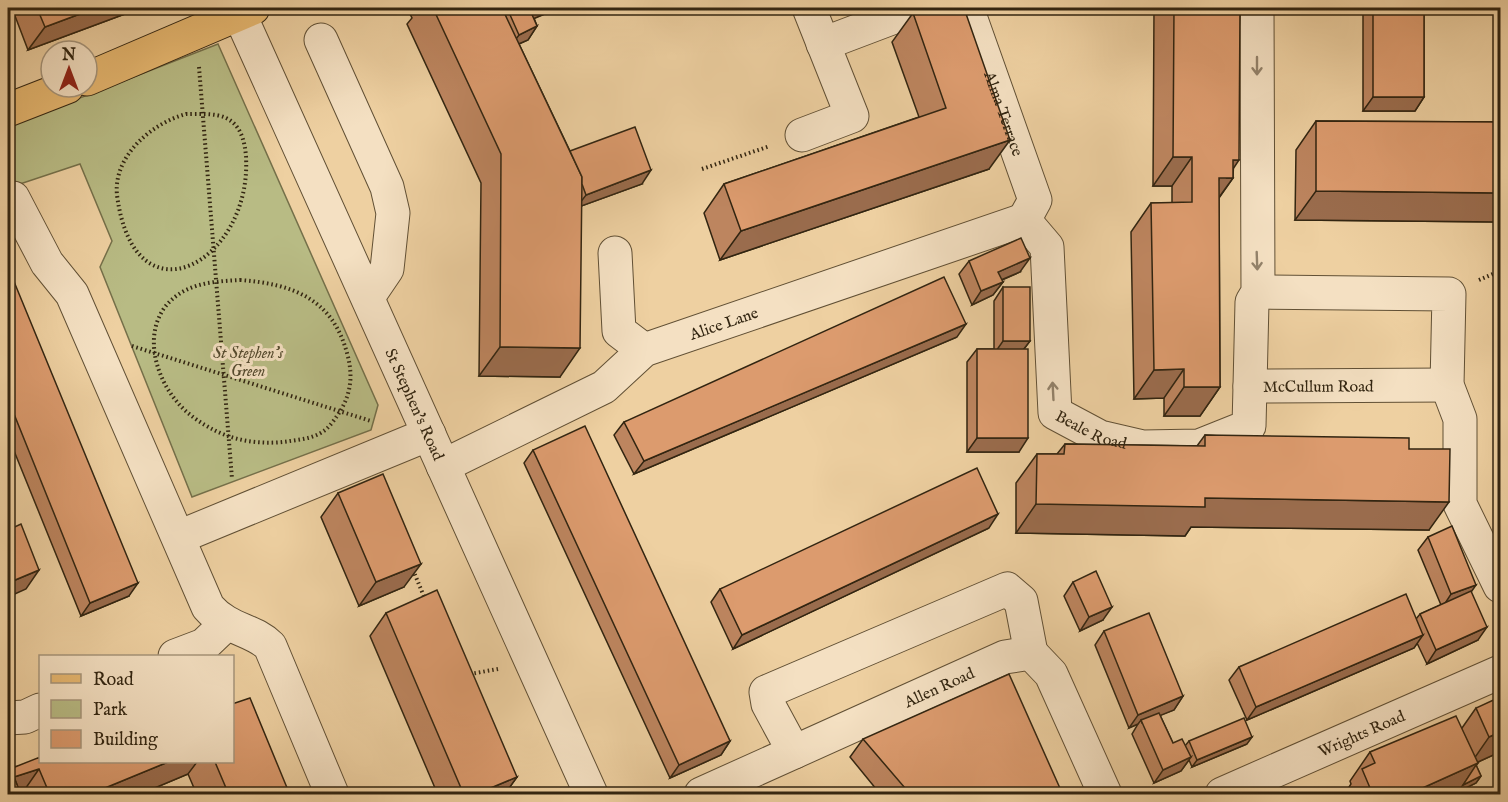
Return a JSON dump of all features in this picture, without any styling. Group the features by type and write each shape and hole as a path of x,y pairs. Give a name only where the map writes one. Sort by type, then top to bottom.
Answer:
{"main road":[{"path":"99,74 246,10"},
{"path":"8,110 39,98"}],"street":[{"path":"802,135 852,116 809,8"},
{"path":"823,44 918,8"},
{"name":"Alma Terrace","path":"967,8 1035,200 1024,220"},
{"name":"McCullum Road","path":"1257,8 1258,292 1252,302 1250,386 1447,385"},
{"name":"St Stephen's Road","path":"246,10 368,297 591,795"},
{"path":"321,40 387,187 393,213 387,269 368,297"},
{"path":"13,198 47,263 72,294 208,607 226,624 263,639 270,646 332,795"},
{"name":"Alice Lane","path":"443,466 604,387 644,350 1024,220"},
{"name":"Beale Road","path":"1024,220 1047,247 1055,413 1100,437 1143,447 1199,446 1249,426 1250,386"},
{"path":"615,254 619,332 644,350"},
{"path":"1258,292 1449,294 1447,385 1460,419 1460,504 1500,586"},
{"path":"179,537 429,434"},
{"path":"794,752 768,704 766,692 1007,589 1021,602 1031,653 1051,674 1105,795"},
{"path":"179,655 204,645 226,624"},
{"name":"Allen Road","path":"701,795 1005,657 1031,653"},
{"name":"Wrights Road","path":"1222,795 1281,784 1500,672"},
{"path":"8,718 25,717 39,710"}],"path":[{"path":"190,35 198,57 235,515"},
{"path":"203,114 226,117 237,127 245,144 246,164 240,205 233,226 215,249 193,264 176,270 151,266 140,256 119,210 117,189 120,172 132,148 169,118 203,114"},
{"path":"702,169 802,135"},
{"path":"217,281 263,281 294,289 316,302 333,319 344,341 351,366 351,390 341,411 328,428 312,438 257,443 230,437 214,430 178,404 161,378 153,351 154,332 159,316 172,300 186,290 217,281"},
{"path":"93,342 119,342 153,351 373,421"},
{"path":"409,561 427,603"},
{"path":"468,675 502,668"}],"green space":[{"name":"St Stephen's Green","path":"218,44 378,405 371,430 192,497 100,267 112,241 80,164 8,188 8,126 77,99 99,99 99,90"}],"building":[{"path":"37,8 96,8 45,27"},
{"path":"433,8 502,8 582,177 580,348 500,347 501,154"},
{"path":"507,8 536,8 530,10 537,26 519,35"},
{"path":"928,8 964,8 1010,140 741,231 724,184 946,108 913,13"},
{"path":"1174,8 1240,8 1239,160 1233,160 1233,178 1219,178 1220,387 1184,387 1184,369 1154,370 1151,203 1192,202 1192,157 1173,157"},
{"path":"1373,8 1424,8 1424,97 1373,97"},
{"path":"1316,121 1500,122 1500,193 1316,191"},
{"path":"635,127 651,170 586,195 582,177 570,151"},
{"path":"1021,238 1030,258 998,272 1003,282 981,291 969,261"},
{"path":"8,267 138,583 90,603 8,399"},
{"path":"944,277 966,324 644,461 624,422"},
{"path":"1003,287 1030,287 1030,341 1003,341"},
{"path":"977,349 1028,349 1028,438 977,438"},
{"path":"585,426 730,741 679,765 533,450"},
{"path":"1205,435 1409,438 1409,449 1450,449 1449,502 1205,498 1205,507 1036,504 1037,454 1064,454 1065,444 1205,446"},
{"path":"977,468 998,514 742,635 720,589"},
{"path":"383,474 421,564 376,582 338,493"},
{"path":"21,524 39,570 8,583 8,530"},
{"path":"1452,526 1476,585 1451,594 1428,537"},
{"path":"1096,571 1112,607 1089,617 1073,582"},
{"path":"437,590 517,777 474,795 464,795 386,613"},
{"path":"1471,591 1487,627 1436,650 1420,614"},
{"path":"1406,594 1423,635 1256,707 1239,667"},
{"path":"1149,613 1183,696 1138,715 1104,631"},
{"path":"1009,674 1063,795 911,795 863,739"},
{"path":"1500,697 1500,732 1489,737 1476,708"},
{"path":"250,698 290,795 229,795 215,763 234,763 234,703"},
{"path":"1159,713 1173,743 1182,739 1191,757 1163,770 1141,720"},
{"path":"1456,716 1478,763 1407,795 1373,795 1362,769 1375,763 1370,752"},
{"path":"1244,718 1252,737 1197,760 1189,741"},
{"path":"8,749 15,767 39,757 39,763 166,763 88,795 50,795 39,769 14,777 21,795 8,795"},
{"path":"1476,765 1481,776 1463,785"}]}
